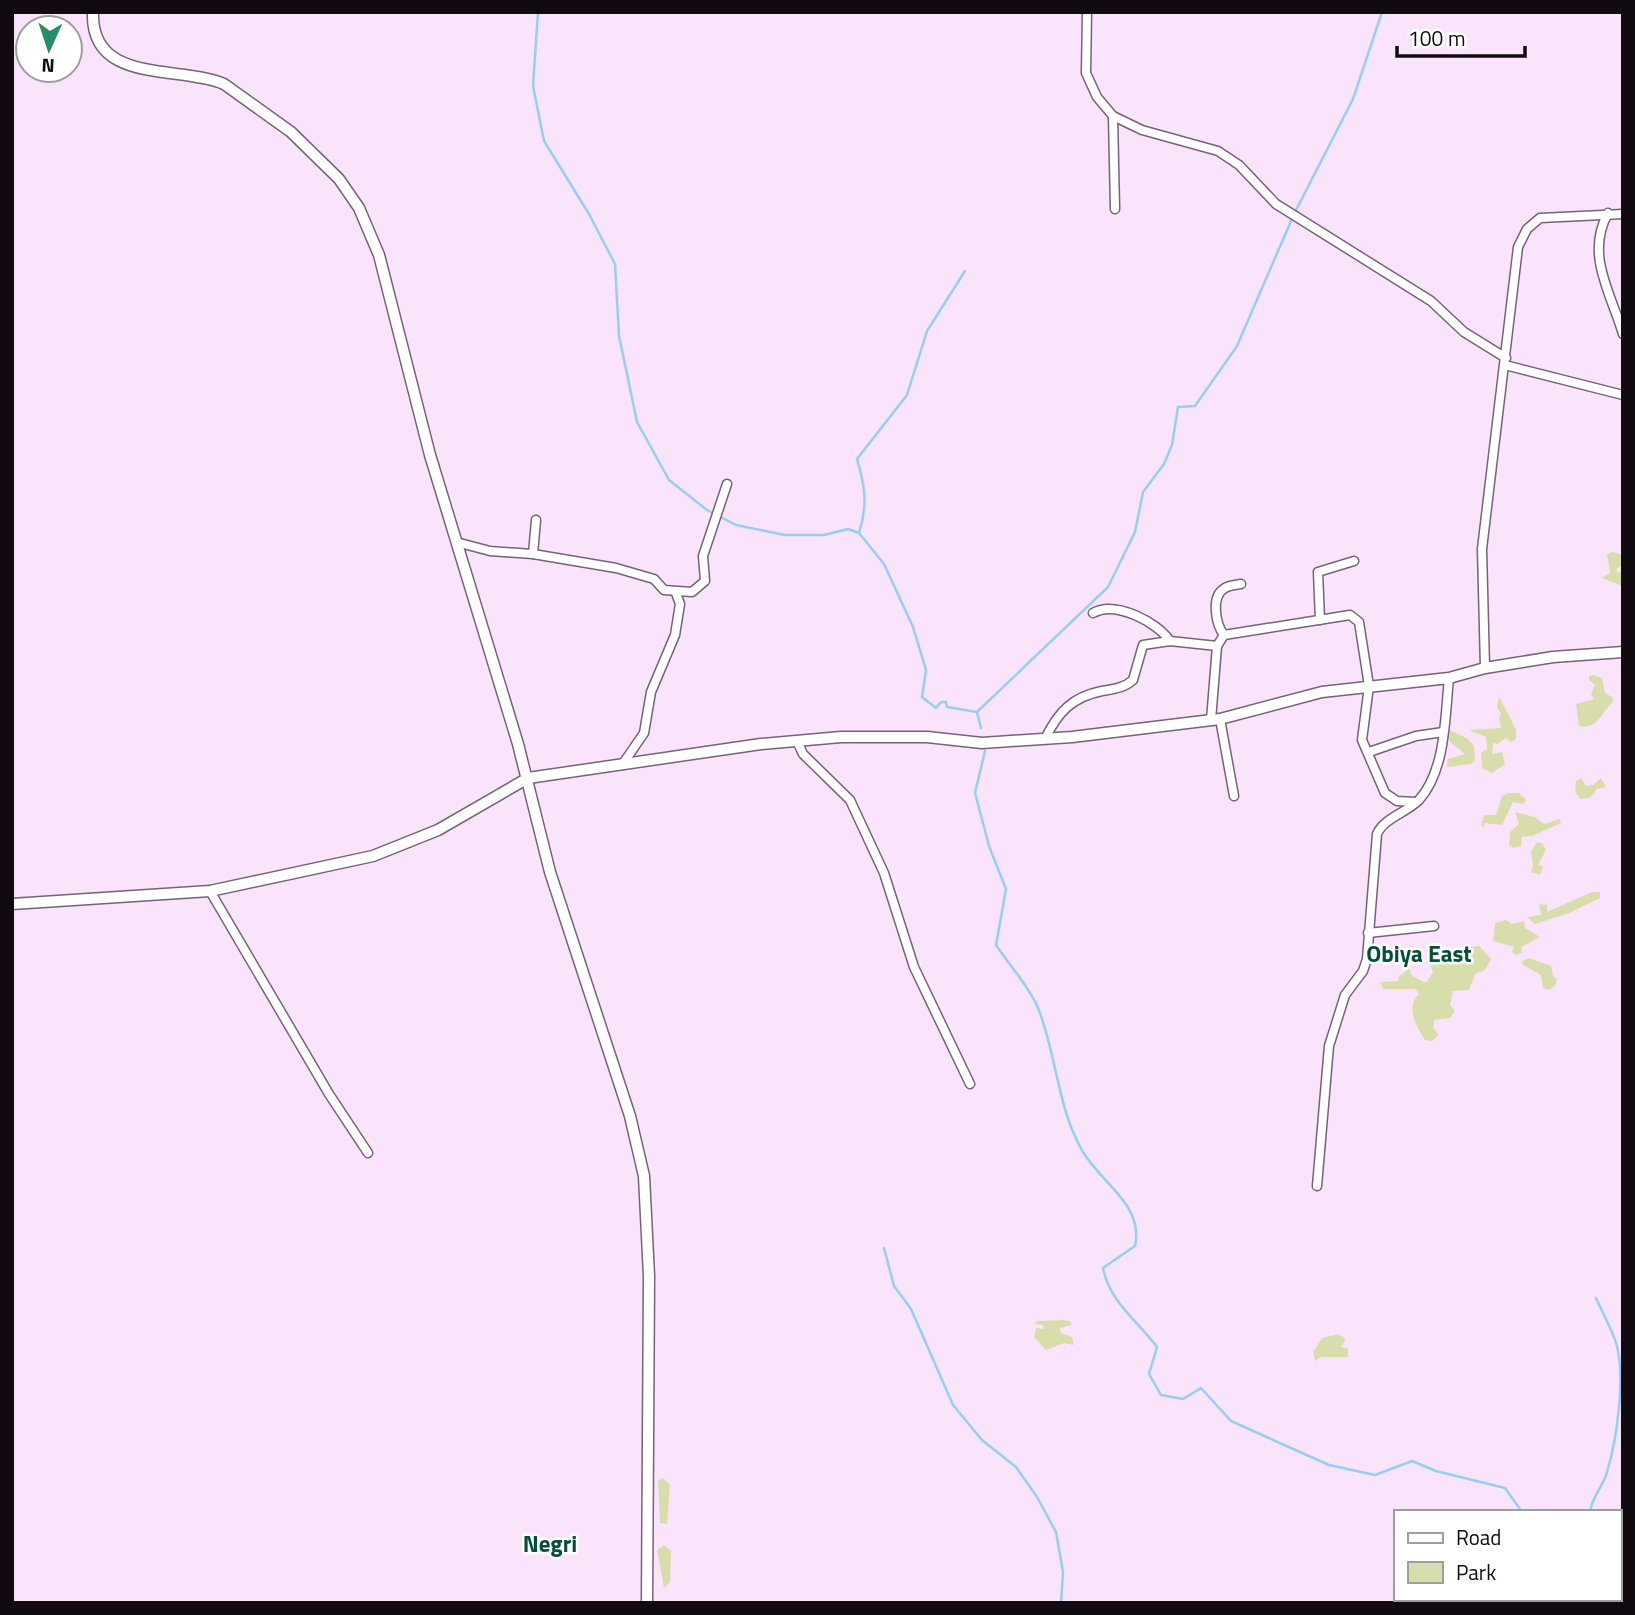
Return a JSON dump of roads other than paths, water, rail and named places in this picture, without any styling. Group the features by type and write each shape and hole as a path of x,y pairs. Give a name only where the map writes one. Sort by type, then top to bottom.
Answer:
{"street":[{"path":"93,12 95,38 109,54 147,71 213,79 233,88 291,132 339,179 359,208 379,255 456,542 528,778 550,872 630,1116 643,1176 649,1276 647,1603"},
{"path":"1087,12 1086,73 1097,97 1113,116 1142,130 1218,151 1239,165 1276,204 1431,301 1464,332 1506,362 1623,395"},
{"path":"1113,116 1115,209"},
{"path":"1608,213 1600,231 1598,262 1623,334"},
{"path":"1486,668 1482,549 1493,437 1506,362 1518,247 1527,229 1540,218 1623,214"},
{"path":"680,604 705,580 703,556 727,484"},
{"path":"533,554 536,520"},
{"path":"456,542 490,551 533,554 646,575 664,590 676,593 692,592"},
{"path":"1320,620 1318,572 1354,561"},
{"path":"1224,635 1215,619 1220,593 1226,587 1241,584"},
{"path":"622,765 645,733 651,692 675,635 680,604 676,593"},
{"path":"1093,613 1109,609 1154,622 1170,641"},
{"path":"1234,796 1215,720 1217,646 1224,635 1350,615 1359,622 1369,686 1361,730 1362,740 1385,793 1396,801 1416,802"},
{"path":"1045,739 1059,714 1076,698 1122,687 1133,680 1143,645 1170,641 1217,646"},
{"path":"12,904 210,891 390,851 438,830 528,778 797,741 891,737 982,743 1045,739 1215,720 1274,703 1369,686 1449,678 1486,668 1553,657 1623,652"},
{"path":"1317,1186 1329,1046 1345,995 1363,971 1378,831 1416,802 1425,791 1438,760 1449,678"},
{"path":"1368,752 1416,736 1443,732"},
{"path":"797,741 803,754 850,800 884,873 914,967 970,1084"},
{"path":"210,891 305,1056 368,1153"},
{"path":"1368,933 1434,926"}],"waterway":[{"path":"538,12 533,86 544,141 589,214 615,264 619,336 637,422 669,480 707,510 736,525 785,535 824,535 848,529 859,533 884,564 913,627 926,670 922,697 936,708 941,702 946,702 947,707 977,712 981,728"},
{"path":"977,712 1108,587 1135,532 1143,492 1164,464 1172,445 1178,407 1195,406 1237,346 1294,214 1353,99 1382,12"},
{"path":"859,533 864,513 864,496 857,459 907,395 927,331 965,271"},
{"path":"985,751 975,793 989,846 1006,889 996,945 1038,1008 1074,1135 1091,1164 1128,1207 1133,1219 1135,1246 1103,1268 1118,1301 1157,1347 1149,1374 1161,1395 1183,1399 1201,1388 1231,1421 1329,1465 1375,1475 1412,1461 1436,1471 1505,1488 1521,1510"},
{"path":"884,1248 894,1286 911,1309 953,1405 982,1440 1016,1467 1037,1497 1056,1532 1063,1572 1061,1603"},
{"path":"1591,1510 1611,1458 1620,1389 1616,1343 1596,1298"}],"district":[{"name":"Obiya East","path":"1419,954"},
{"name":"Negri","path":"550,1544"}]}
